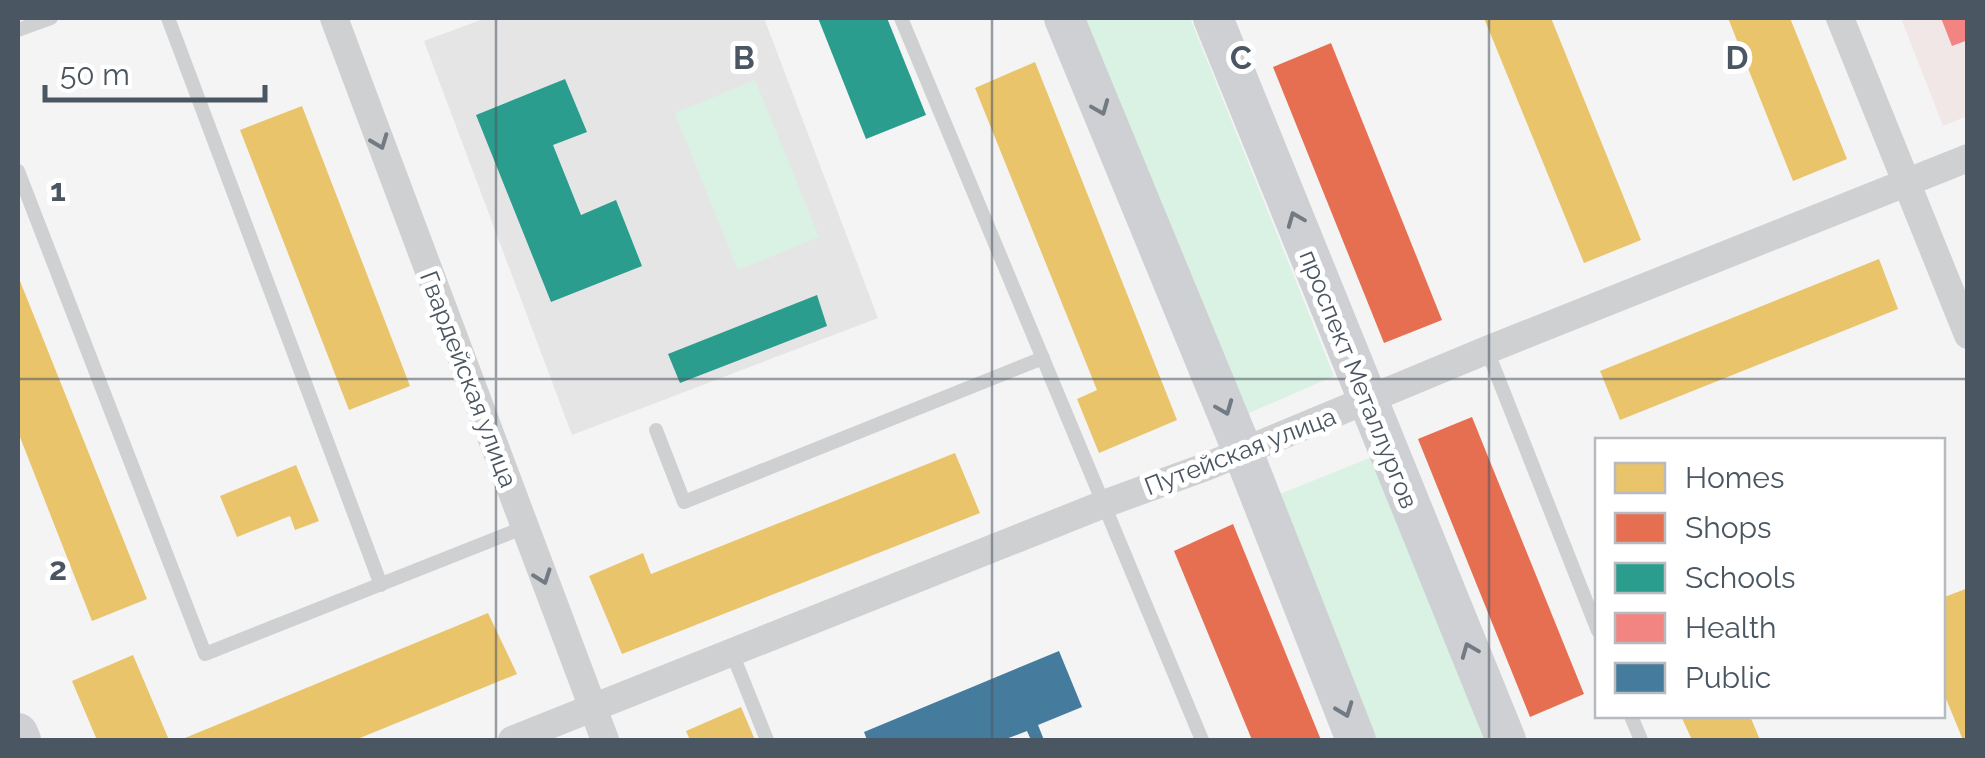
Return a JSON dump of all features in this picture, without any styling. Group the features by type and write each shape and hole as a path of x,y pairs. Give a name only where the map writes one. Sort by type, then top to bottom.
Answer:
{"street":[{"name":"Гвардейская улица","path":"334,18 606,740"},
{"path":"1064,18 1244,452 1356,740"},
{"name":"проспект Металлургов","path":"1213,18 1506,740"},
{"path":"1840,18 1968,335"},
{"name":"Путейская улица","path":"512,740 1244,452 1487,350 1968,158"},
{"path":"18,733 20,740"}],"lane":[{"path":"18,30 50,18"},
{"path":"168,18 381,585"},
{"path":"901,18 1202,740"},
{"path":"18,171 205,654 525,527"},
{"path":"1487,350 1595,622"},
{"path":"656,430 684,502 1043,358"},
{"path":"732,653 767,740"}],"shaded area":[{"path":"486,18 764,18 878,318 572,435 424,41"},
{"path":"1901,18 1967,18 1967,116 1943,126"}],"green space":[{"path":"1080,18 1190,18 1334,376 1240,417"},
{"path":"755,80 819,237 738,270 675,113"},
{"path":"1372,457 1487,740 1363,740 1265,500"}],"building: Homes":[{"path":"1484,18 1551,18 1641,240 1584,263"},
{"path":"1728,18 1790,18 1847,159 1793,181"},
{"path":"1035,62 1177,420 1099,453 1077,399 1097,390 975,88"},
{"path":"302,106 410,386 349,410 240,130"},
{"path":"1879,259 1898,309 1620,420 1600,371"},
{"path":"18,276 147,599 92,621 18,432"},
{"path":"955,453 980,513 622,654 589,576 643,553 651,574"},
{"path":"296,465 319,521 295,530 290,516 237,537 220,496"},
{"path":"1968,588 1968,740 1963,740 1945,696 1945,597"},
{"path":"488,613 517,674 355,740 180,740"},
{"path":"133,655 169,740 97,740 72,681"},
{"path":"741,707 755,740 690,740 686,731"},
{"path":"1682,718 1751,718 1760,740 1692,740"}],"building: Shops":[{"path":"1331,43 1442,320 1384,343 1273,67"},
{"path":"1472,417 1584,694 1530,717 1418,439"},
{"path":"1233,524 1321,740 1252,740 1174,551"}],"building: Schools":[{"path":"818,18 887,18 926,115 866,139"},
{"path":"565,79 587,132 553,145 581,215 616,200 642,266 551,302 476,115"},
{"path":"817,295 827,326 680,383 668,354"}],"building: Health":[{"path":"1941,18 1968,18 1968,40 1952,46"}],"building: Public":[{"path":"1059,651 1082,707 1038,725 1044,740 1031,740 1027,731 1003,740 867,740 864,732"}]}
